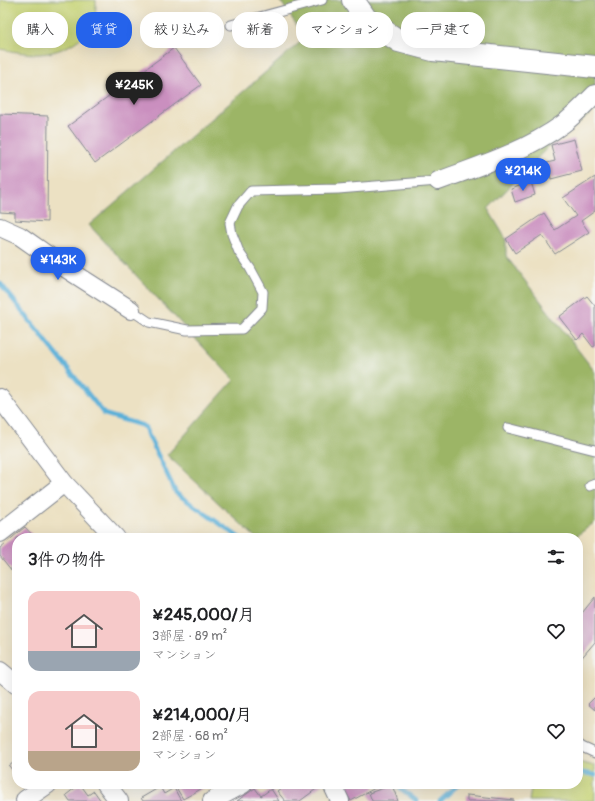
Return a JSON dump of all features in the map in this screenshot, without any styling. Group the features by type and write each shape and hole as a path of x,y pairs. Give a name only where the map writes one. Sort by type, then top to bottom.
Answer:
{"street":[{"path":"353,0 366,19 399,41 434,50 595,66"},
{"path":"438,181 506,157 535,142 564,123 595,94"},
{"path":"0,227 20,236 67,269 131,310"},
{"path":"0,398 64,483 111,533"},
{"path":"0,533 64,483"},
{"path":"0,671 12,681"},
{"path":"25,800 41,789"},
{"path":"110,789 119,801"},
{"path":"212,801 234,789"},
{"path":"334,789 340,801"}],"lane":[{"path":"231,25 322,0"},
{"path":"131,310 149,322 187,330 242,329 262,308 263,292 250,268 239,252 232,234 230,223 238,206 251,191 338,189 438,181"},
{"path":"508,428 595,450"},
{"path":"583,747 595,753"}],"green space":[{"path":"0,0 96,0 95,12 76,12 76,41 68,46 68,12 12,12 12,48 64,48 62,49 43,54 34,54 0,49"},
{"path":"280,0 595,0 595,110 556,142 550,145 488,209 506,239 506,256 595,372 595,522 581,533 251,533 167,455 234,380 89,225 296,46 296,48 393,48 393,12 296,12 296,24"},
{"path":"583,763 595,766 595,801 529,801 531,789 583,789"}],"building":[{"path":"174,48 201,85 95,163 68,126"},
{"path":"0,114 48,116 47,222 15,220 15,213 0,212"},
{"path":"574,139 582,171 551,179 547,163 555,161 551,145"},
{"path":"595,177 595,211 581,221 589,232 555,254 542,235 515,253 506,239 544,213 555,230 576,216 563,198"},
{"path":"531,182 535,195 515,202 511,189"},
{"path":"587,296 595,306 595,346 593,347 583,334 577,340 559,317"},
{"path":"25,527 30,533 18,533"},
{"path":"12,538 12,571 0,556 0,548"},
{"path":"595,597 595,642 583,656 583,612"},
{"path":"595,697 595,710 588,704"},
{"path":"74,789 84,789 88,795 94,791 101,801 70,801 66,795"},
{"path":"157,789 161,789 164,794 175,789 181,801 143,801 141,798"},
{"path":"177,789 201,789 183,799"},
{"path":"254,789 256,789 261,796 271,789 279,801 237,801"},
{"path":"280,789 316,789 300,801 285,801 277,791"},
{"path":"344,789 373,789 351,801"},
{"path":"380,789 394,789 398,801 372,801 369,793"},
{"path":"467,795 514,800 514,801 467,801"}],"waterway":[{"path":"0,283 104,414 144,426 176,493 233,533"},
{"path":"583,773 595,775"},
{"path":"401,789 417,801"},
{"path":"440,801 453,789"}]}
